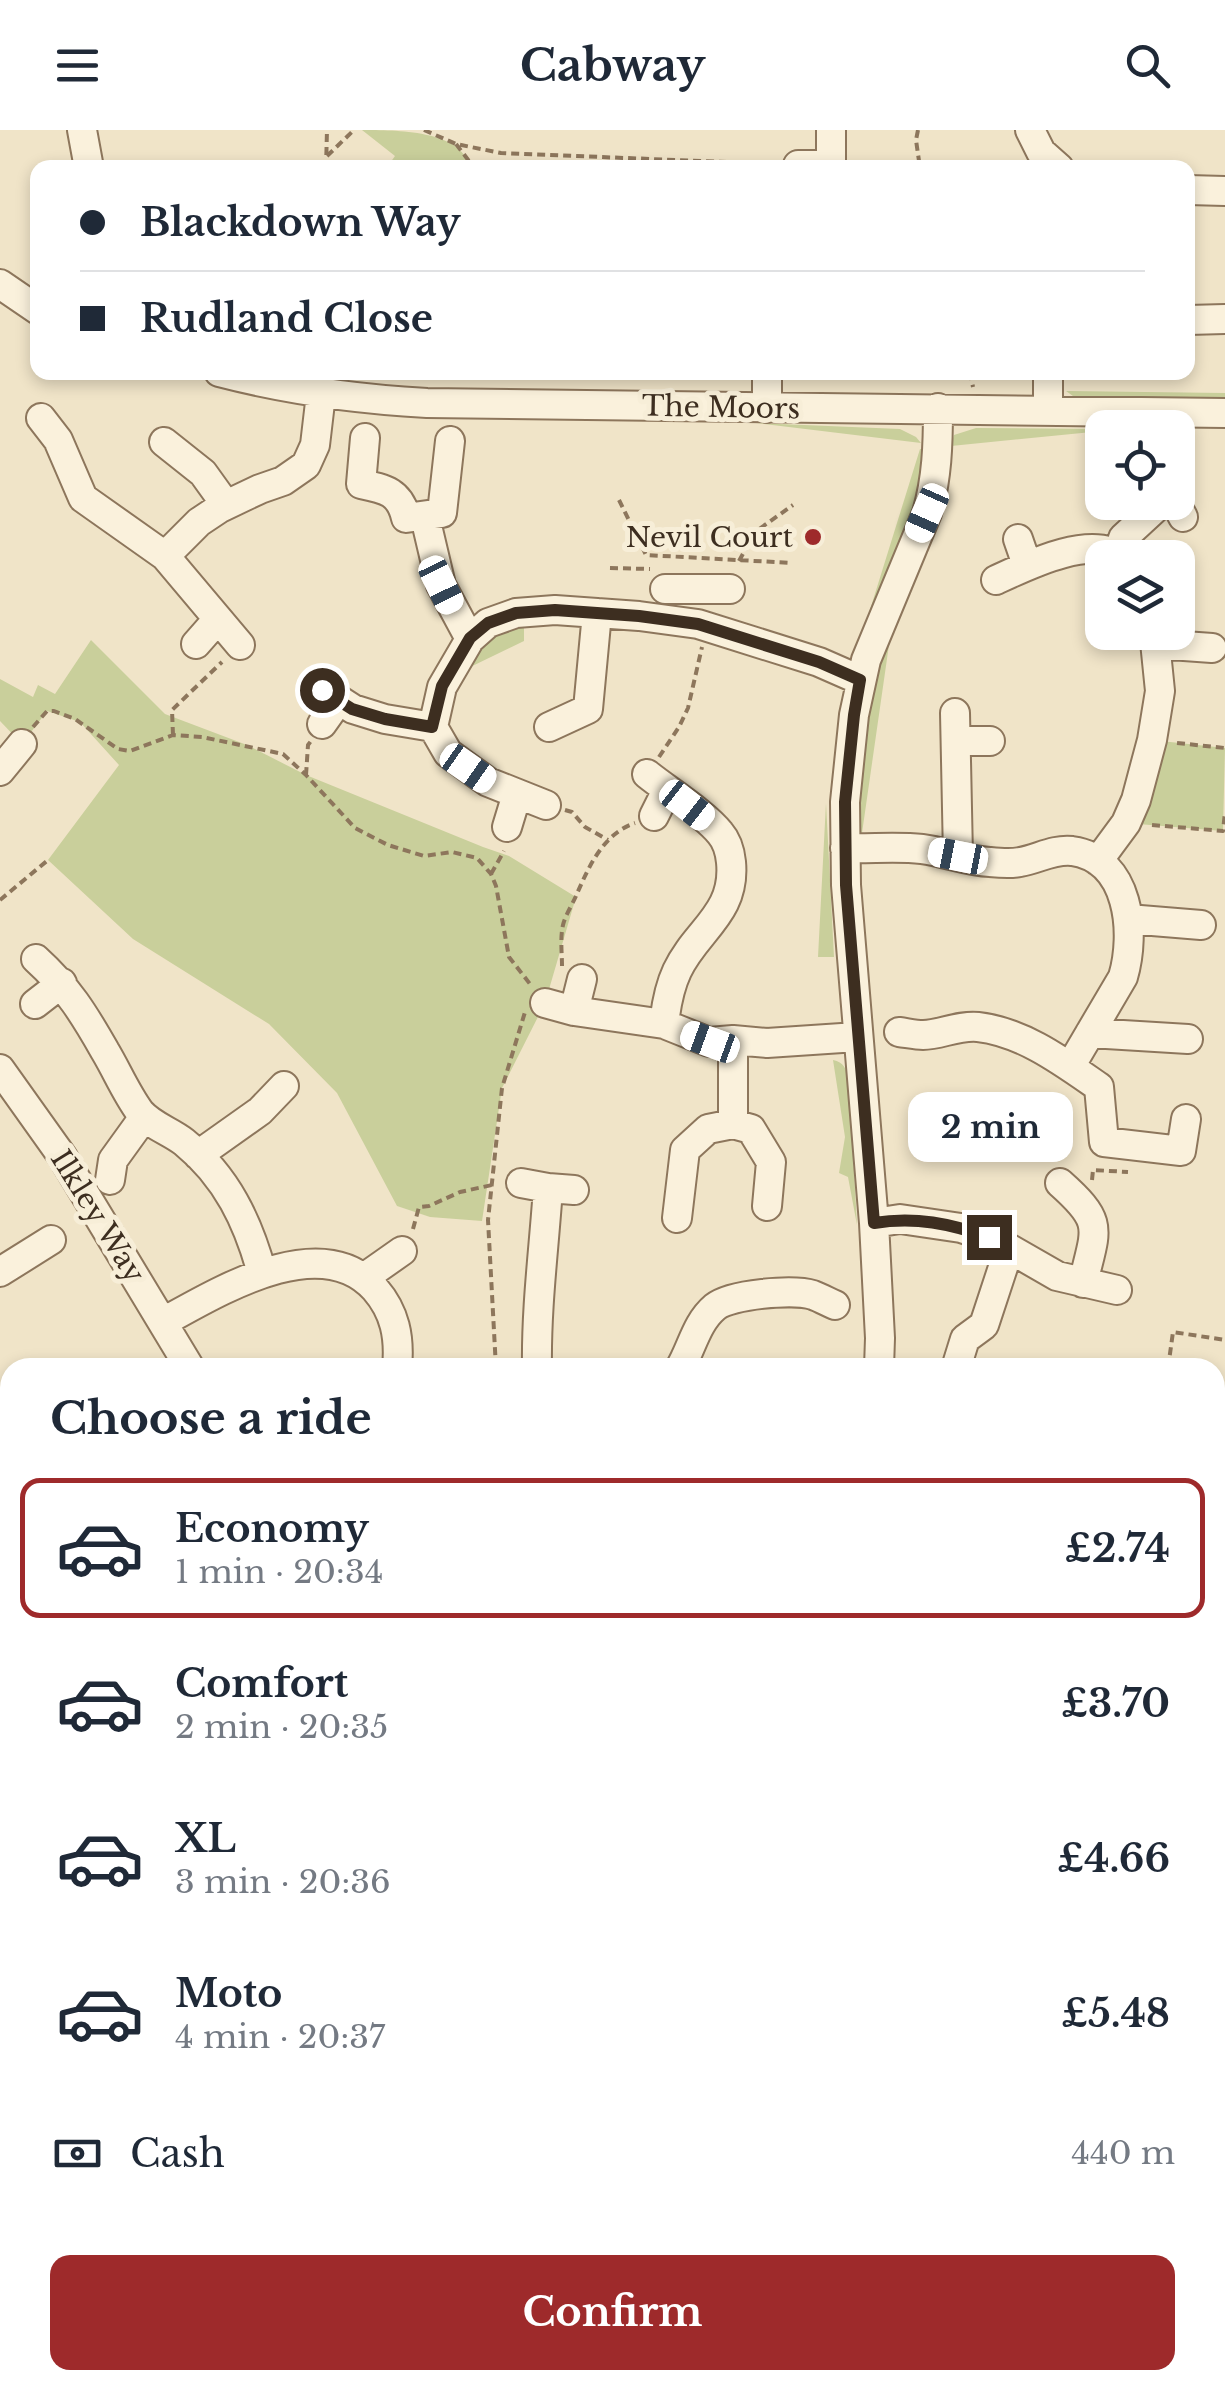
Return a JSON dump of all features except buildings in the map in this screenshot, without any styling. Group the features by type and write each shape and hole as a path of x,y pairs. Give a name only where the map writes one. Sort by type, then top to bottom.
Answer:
{"street":[{"path":"82,130 88,160"},
{"path":"831,130 831,160"},
{"path":"1195,190 1225,191"},
{"path":"0,284 30,305"},
{"path":"1195,320 1225,319"},
{"name":"The Moors","path":"251,380 321,394 427,403 1225,413"},
{"path":"766,380 767,408"},
{"path":"1048,380 1048,411"},
{"path":"158,551 226,505 284,481 306,465 315,445 321,394"},
{"path":"879,1358 874,1223 846,885 848,767 860,680 933,491 938,408"},
{"path":"60,428 83,498 158,551 240,645"},
{"path":"365,438 361,484 380,488 425,516"},
{"path":"450,441 425,516 441,585 470,638"},
{"path":"164,442 203,473 226,505"},
{"path":"1123,540 1152,520"},
{"path":"996,580 1022,552 1085,551"},
{"path":"659,579 715,589 702,626"},
{"path":"546,805 488,782 448,753 432,727 442,686 470,638 488,623 516,613 555,610 702,626 819,662 860,680"},
{"path":"550,727 588,709 596,613"},
{"path":"196,644 218,619"},
{"path":"1195,645 1212,648"},
{"path":"1098,861 1126,822 1136,800 1160,691 1156,650"},
{"path":"322,724 330,695 352,709 432,727"},
{"path":"958,856 956,727 990,740"},
{"path":"0,771 22,744"},
{"path":"654,816 657,782"},
{"path":"657,782 722,834 730,852 732,871 729,894 718,916 678,970 667,999 664,1024"},
{"path":"507,828 517,794"},
{"path":"845,848 918,848 985,862 1012,863 1072,851 1108,868 1124,897 1127,960 1123,977 1070,1067"},
{"path":"1128,919 1202,925"},
{"path":"36,959 62,983 81,1009 144,1116 198,1155 237,1204 252,1235 262,1273"},
{"path":"574,1011 582,978"},
{"path":"35,1004 62,983"},
{"path":"538,996 574,1011 664,1024 710,1042 857,1037"},
{"path":"918,1040 947,1029 977,1027 1029,1043 1099,1088 1104,1142 1181,1151 1186,1119"},
{"path":"1090,1033 1188,1040"},
{"path":"733,1040 733,1124"},
{"name":"Ilkley Way","path":"0,1069 62,1156 184,1358"},
{"path":"198,1155 268,1120 284,1086"},
{"path":"110,1180 113,1160 144,1116"},
{"path":"677,1218 685,1150 708,1129 733,1124 751,1130 771,1162 766,1206"},
{"path":"537,1358 538,1291 548,1187"},
{"path":"1070,1192 1092,1219 1094,1228 1083,1283"},
{"path":"874,1223 900,1218 961,1228 989,1237 1058,1276 1117,1290"},
{"path":"0,1272 51,1240"},
{"path":"959,1358 965,1339 984,1325 1009,1249"},
{"path":"365,1278 402,1251"},
{"path":"163,1322 262,1273 302,1264 331,1265 356,1272 382,1298 397,1327 398,1358"},
{"path":"685,1358 701,1323 717,1305 744,1297 796,1293 824,1300 806,1324"}],"path":[{"path":"326,160 327,130"},
{"path":"326,156 354,130"},
{"path":"424,130 456,144 501,153 690,160"},
{"path":"918,130 919,160"},
{"path":"456,144 468,160"},
{"path":"972,380 975,393"},
{"path":"619,500 646,555 792,562"},
{"path":"715,589 740,560 754,532 793,505"},
{"path":"610,568 659,579"},
{"path":"657,782 688,708 702,626"},
{"path":"174,736 172,710 240,645"},
{"path":"22,744 47,711 54,711 75,718 118,749 130,751 174,736 202,737 283,754 355,828 388,845 424,856 452,852 477,858 496,886 509,957 538,996"},
{"path":"306,774 308,745 322,724"},
{"path":"1152,740 1225,748"},
{"path":"546,805 572,812 585,827 608,840"},
{"path":"1126,822 1223,830 1225,812"},
{"path":"491,874 507,845 507,828"},
{"path":"0,900 48,860"},
{"path":"1070,1192 1092,1192 1093,1170 1128,1172"},
{"path":"402,1251 419,1206 430,1206 460,1192 492,1185"},
{"path":"488,1220 495,1358"},
{"path":"1169,1358 1173,1332 1225,1340"}],"green space":[{"path":"362,130 409,132 441,139 466,160 392,160 395,156"},
{"path":"1066,391 1225,393 1225,401 1082,398"},
{"path":"756,423 900,429 921,443"},
{"path":"976,428 1085,429 1085,433 951,446 954,435"},
{"path":"920,449 924,449 927,477 855,658"},
{"path":"894,610 862,833 855,828 864,699"},
{"path":"524,623 524,641 462,671 482,640"},
{"path":"91,640 165,714 509,856 576,897 545,1003 502,1088 482,1221 430,1217 397,1206 337,1093 269,1024 133,939 48,860 119,765 80,722 47,711 22,744 0,721 0,679 33,697 38,685 55,694"},
{"path":"1152,740 1225,748 1223,831 1126,823"},
{"path":"826,803 834,957 818,957"},
{"path":"833,1060 844,1066 849,1079 857,1225 848,1177 839,1173 845,1137"}],"place":[{"name":"Nevil Court","path":"813,537"}],"route":[{"path":"322,690 352,709 432,727 442,686 470,638 488,623 516,613 555,610 698,624 819,662 860,680 845,802 846,885 874,1223 900,1218 926,1221 989,1237"}]}
